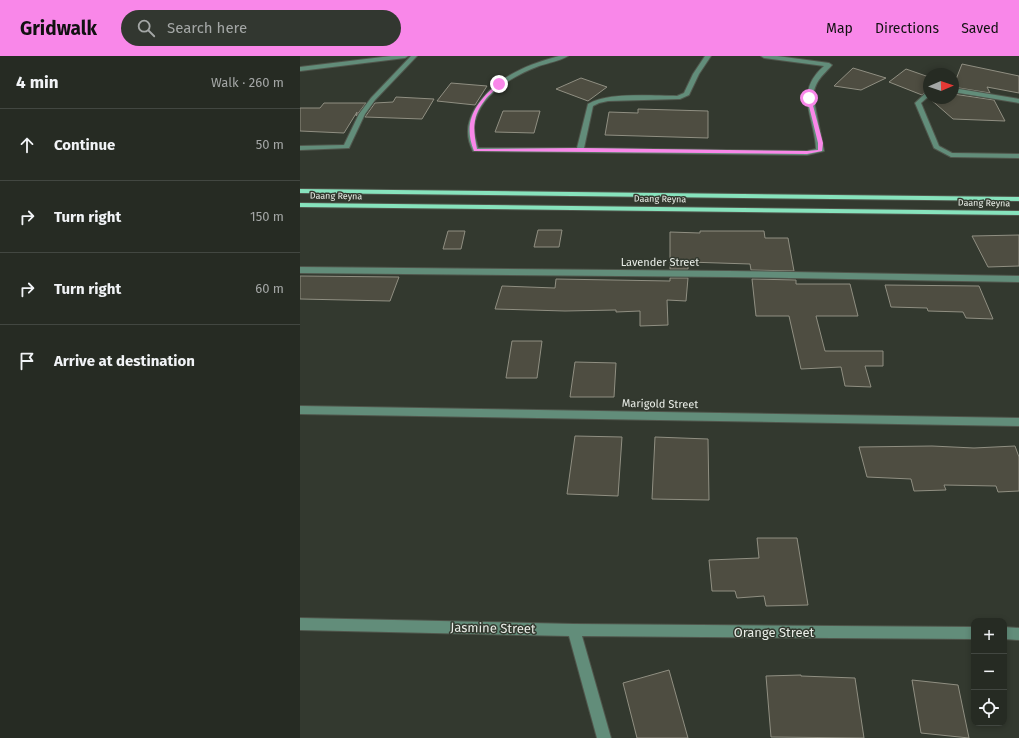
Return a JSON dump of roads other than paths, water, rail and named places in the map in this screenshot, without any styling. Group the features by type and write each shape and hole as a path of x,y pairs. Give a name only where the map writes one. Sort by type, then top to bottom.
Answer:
{"main road":[{"name":"Daang Reyna","path":"300,191 1019,199"},
{"name":"Daang Reyna","path":"300,205 1019,214"}],"street":[{"path":"300,69 405,56"},
{"path":"300,148 347,147 362,114 372,99 414,56"},
{"path":"565,56 541,62 517,72 499,84 483,99 474,116 471,131 475,150 807,153 820,151 820,143 809,98 811,87 816,78 830,65 764,56"},
{"path":"580,150 590,105 608,98 678,98 687,94 696,74 708,56"},
{"path":"959,91 1019,101"},
{"path":"923,98 918,103 936,147 951,155 1019,156"},
{"name":"Lavender Street","path":"300,270 728,274 1019,280"},
{"name":"Marigold Street","path":"300,410 1019,422"},
{"name":"Jasmine Street","path":"300,624 574,630"},
{"path":"574,630 604,738"},
{"name":"Orange Street","path":"574,630 971,633"},
{"path":"1007,634 1019,634"}]}
